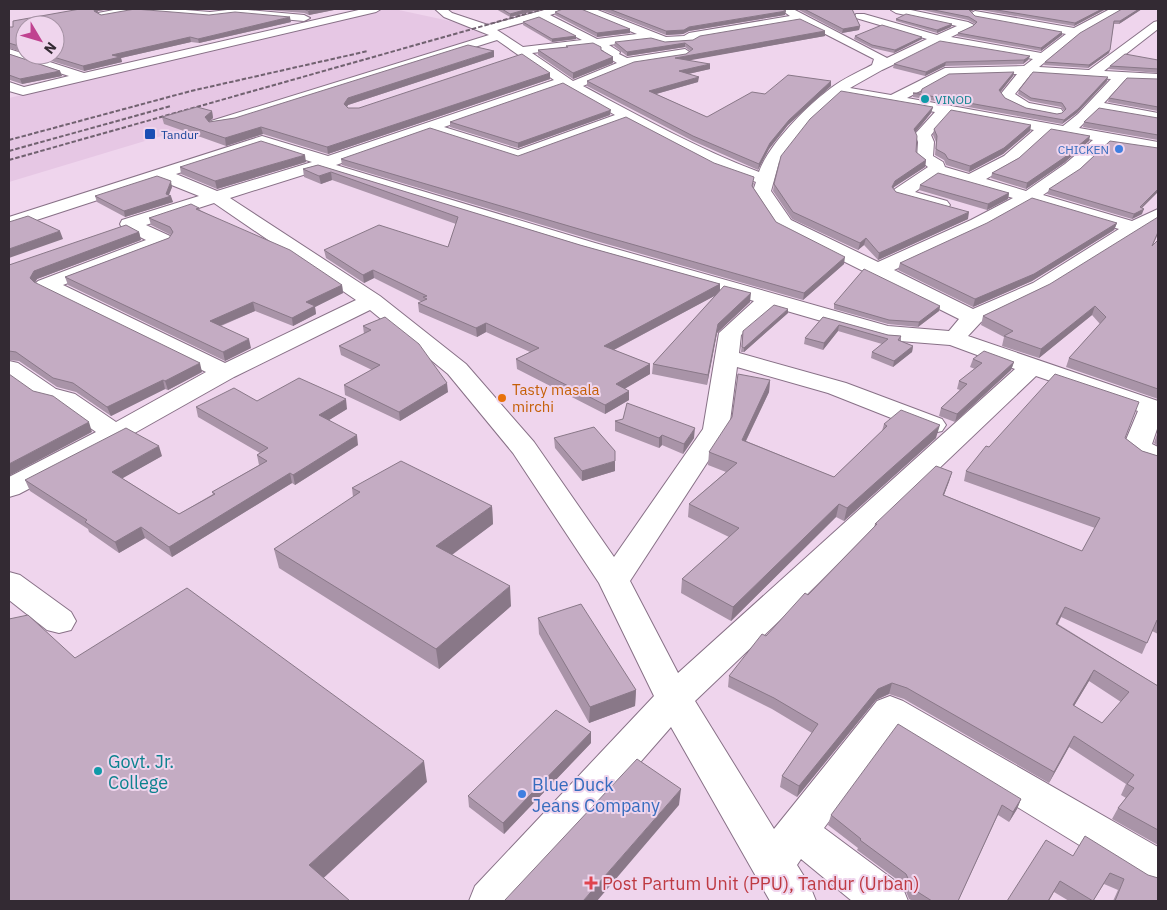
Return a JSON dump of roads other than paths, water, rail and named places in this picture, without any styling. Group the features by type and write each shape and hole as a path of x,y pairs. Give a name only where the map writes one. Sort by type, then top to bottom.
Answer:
{"street":[{"path":"102,15 135,9 210,15 236,12 300,17 321,22"},
{"path":"336,9 355,14"},
{"path":"9,95 376,9"},
{"path":"440,9 448,15 467,23 493,27 522,52 568,83 626,116 720,163 765,180"},
{"path":"216,124 493,27 561,9"},
{"path":"541,14 614,52 608,54 625,62 685,53 665,41 586,9"},
{"path":"786,32 841,23 875,9"},
{"path":"892,9 968,25 877,67 837,90 803,122 771,161 762,191 784,224 973,317"},
{"path":"1083,117 1025,106 1007,95 1026,70 1076,32 1116,9"},
{"path":"665,41 693,39 689,37 793,11 841,23 1043,57"},
{"path":"1032,11 1026,14 1034,25"},
{"path":"975,14 1076,32"},
{"path":"841,23 881,58 877,67"},
{"path":"1092,74 1158,24"},
{"path":"204,36 231,42"},
{"path":"505,60 522,52 652,36"},
{"path":"709,46 728,42"},
{"path":"982,71 1008,51"},
{"path":"9,53 84,77"},
{"path":"90,62 116,69"},
{"path":"225,372 45,285 163,240 120,227 430,129 628,63 625,62"},
{"path":"893,100 945,72 1026,70 1158,78"},
{"path":"26,75 53,84"},
{"path":"1066,131 1083,117 1121,76"},
{"path":"9,86 23,91"},
{"path":"837,90 1158,147"},
{"path":"1093,105 1153,116 1158,100"},
{"path":"946,109 923,134 926,142 925,158 937,166 901,193 988,218"},
{"path":"400,122 518,154 626,116"},
{"path":"971,180 1010,159 1046,127"},
{"path":"878,270 988,218 1028,195 1070,168 1105,137"},
{"path":"9,223 163,176 262,141 324,163 578,244 770,299 887,332 953,338 1032,367 1155,408 1137,447 1158,458"},
{"path":"934,170 1028,195 1134,228"},
{"path":"163,176 216,198 372,300 457,369 524,448 614,581 674,698 794,901"},
{"path":"953,338 973,317 1040,287 1158,215"},
{"path":"614,581 716,429 730,333 770,299"},
{"path":"9,488 115,433 225,372 372,300"},
{"path":"727,357 837,388 960,435"},
{"path":"491,901 674,698 1032,367"},
{"path":"9,368 47,394 66,399 115,433"},
{"path":"9,584 59,621"},
{"path":"772,864 890,711 1158,870"},
{"path":"797,831 886,901"}],"railway":[{"path":"9,160 543,9"},
{"path":"9,140 191,91 368,51"},
{"path":"9,151 171,106"}],"place":[{"name":"VINOD","path":"925,99"},
{"name":"Tandur","path":"150,134"},
{"name":"CHICKEN","path":"1119,149"},
{"name":"Tasty masala mirchi","path":"502,398"},
{"name":"Govt. Jr. College","path":"98,771"},
{"name":"Blue Duck Jeans Company","path":"522,794"},
{"name":"Post Partum Unit (PPU), Tandur (Urban)","path":"591,883"}]}
